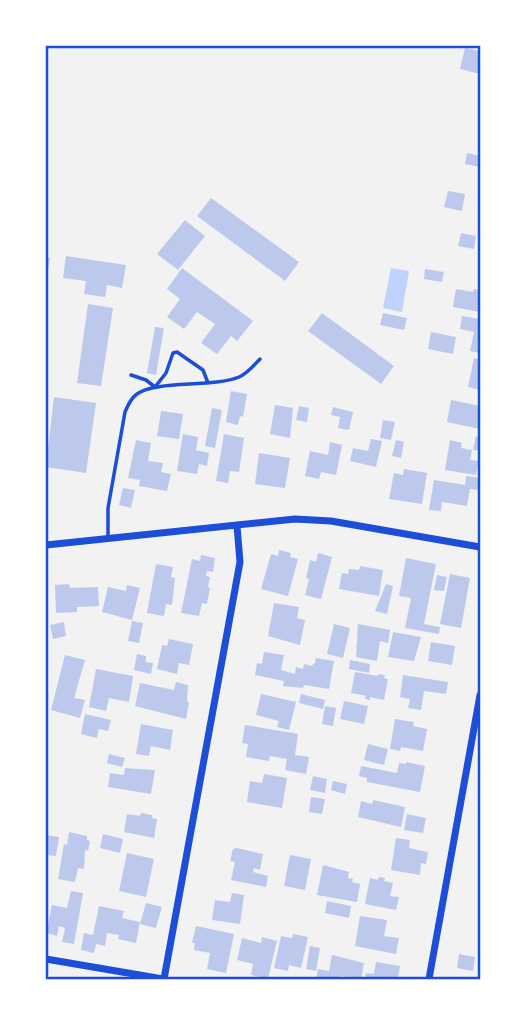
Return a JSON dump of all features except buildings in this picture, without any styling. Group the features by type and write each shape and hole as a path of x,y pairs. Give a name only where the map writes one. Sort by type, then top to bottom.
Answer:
{"street":[{"path":"46,545 295,519 331,521 481,547"},
{"path":"46,958 163,979 240,562 237,526"},
{"path":"429,979 481,695"}],"lane":[{"path":"155,387 166,373 173,353 177,352 202,370 208,383"},
{"path":"108,538 108,508 125,412 130,401 138,393 155,387 208,383 240,377 260,359"},
{"path":"131,375 146,380 155,387"}],"water":[{"path":"391,268 409,271 402,312 383,308"}]}
